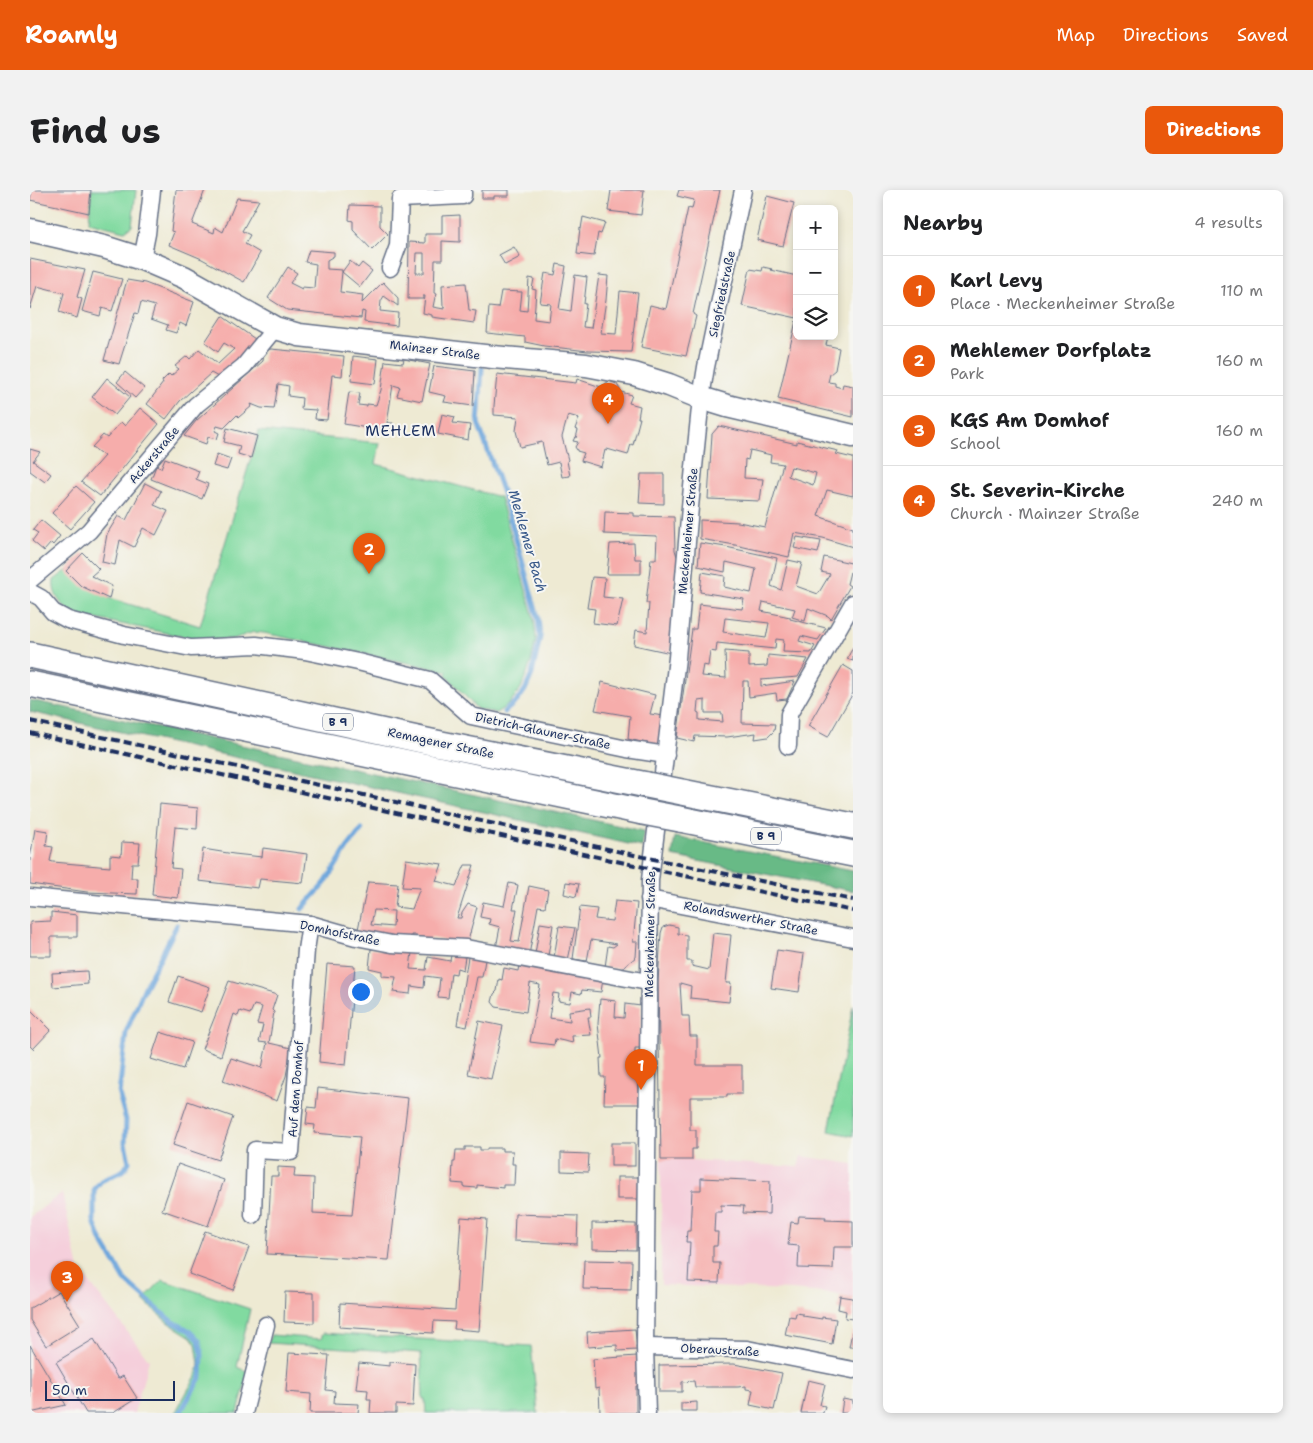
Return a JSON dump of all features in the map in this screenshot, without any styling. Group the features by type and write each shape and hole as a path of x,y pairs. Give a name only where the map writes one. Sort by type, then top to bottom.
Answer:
{"main road":[{"name":"Remagener Straße","path":"30,655 430,742 853,826"},
{"name":"B 9","path":"30,684 853,854"}],"street":[{"path":"142,259 152,190"},
{"path":"390,268 398,246 400,199 464,196 463,190"},
{"name":"Siegfriedstraße","path":"701,398 743,190"},
{"name":"Mainzer Straße","path":"30,230 142,259 184,277 275,328 299,335 493,357 586,365 634,374 701,398 743,410 853,436"},
{"name":"Ackerstraße","path":"30,580 89,531 196,405 244,366 275,328"},
{"name":"Meckenheimer Straße","path":"648,1413 645,1346 649,899 677,658 701,398"},
{"name":"Dietrich-Glauner-Straße","path":"30,592 41,598 53,612 68,620 124,635 191,648 256,645 305,651 358,662 430,680 471,716 627,749 666,755"},
{"path":"788,746 789,714 853,603"},
{"name":"Domhofstraße","path":"30,897 310,924 356,937 392,944 466,948 648,982"},
{"name":"Rolandswerther Straße","path":"649,899 853,938"},
{"name":"Auf dem Domhof","path":"253,1215 255,1150 291,1152 306,950 310,924"},
{"path":"244,1413 266,1325"},
{"name":"Oberaustraße","path":"645,1346 747,1349 853,1370"}],"shaded area":[{"path":"801,1156 853,1164 853,1298 792,1290 661,1285 661,1160 692,1160 798,1167"},
{"path":"62,1193 79,1269 149,1360 134,1413 30,1413 30,1217"}],"green space":[{"path":"91,190 136,190 132,226 125,231 89,222"},
{"path":"259,431 380,443 376,464 500,497 534,619 536,639 531,662 521,688 509,704 496,713 477,709 446,675 447,671 264,633 254,632 233,639 202,640 76,615 59,601 55,591 54,580 69,569 109,598 200,626"},
{"path":"30,700 644,831 642,847 30,712"},
{"path":"675,837 853,871 853,891 672,856"},
{"path":"853,1006 853,1136 829,1131"},
{"path":"162,1280 250,1309 237,1367 248,1372 238,1413 175,1413 197,1374 199,1364 196,1344 191,1337 167,1322 143,1300"},
{"path":"323,1333 531,1346 538,1413 426,1413 425,1399 423,1399 421,1353 268,1343 271,1335 321,1339"}],"building":[{"path":"32,190 91,190 89,213 30,200"},
{"path":"176,190 205,190 192,224 214,233 215,227 223,232 237,198 259,200 242,231 250,235 245,244 260,253 244,282 202,259 169,245 174,232 171,231"},
{"path":"482,190 509,190 509,196 482,198"},
{"path":"611,190 644,190 641,215 608,211"},
{"path":"679,190 720,190 693,314 696,316 686,356 641,347 650,305 666,309 688,208 692,209 694,200 677,196"},
{"path":"767,196 794,203 783,246 757,240"},
{"path":"350,205 380,206 380,226 388,234 372,250 353,230 353,221 349,220"},
{"path":"460,215 460,242 442,241 442,260 435,260 434,293 437,294 433,307 444,309 445,307 443,306 442,285 466,283 469,310 476,311 474,323 432,317 432,315 423,313 425,296 423,296 423,299 408,299 409,242 425,243 425,234 442,234 442,216","holes":["417,253 424,253 424,273 416,273"]},
{"path":"583,217 605,223 601,234 598,233 594,256 577,254"},
{"path":"514,247 520,257 505,265 499,255"},
{"path":"309,250 334,252 334,256 327,260 327,269 342,270 340,292 363,295 362,303 383,282 398,298 398,306 384,296 381,301 380,311 398,313 397,326 364,322 365,312 362,311 361,318 287,310 268,298 288,267 297,273 290,283 302,289 302,287 314,288 316,264 305,262"},
{"path":"30,259 85,270 77,297 82,299 77,318 59,312 64,293 37,286 30,309"},
{"path":"350,261 358,268 362,263 372,271 360,287 342,272"},
{"path":"557,264 566,266 559,309 571,311 575,275 587,277 583,327 591,328 599,275 608,276 601,333 616,334 620,291 638,293 631,352 588,351 544,346 525,342 525,337 487,333 489,307 498,308 501,291 522,292 520,310 527,311 529,278 534,279 532,289 536,290 534,319 549,321 551,304 540,303 545,273 555,275"},
{"path":"763,267 793,275 793,317 742,306 750,269 762,271"},
{"path":"93,272 122,279 112,311 102,308 100,316 82,311"},
{"path":"127,280 145,283 194,302 186,326 180,323 176,333 166,330 168,325 151,319 155,306 141,302 138,314 135,313 119,364 104,360"},
{"path":"222,316 255,339 243,355 218,377 211,373 180,401 166,419 147,404 163,383 162,381 169,374 171,376 179,369 175,366 187,356 190,359 199,349 218,364 234,349 224,343 218,352 205,342"},
{"path":"793,334 793,340 827,340 826,345 839,348 835,370 830,374 828,382 835,383 835,386 842,388 843,384 853,386 853,417 778,399"},
{"path":"271,349 344,356 342,376 332,375 327,420 315,419 316,410 301,409 302,398 288,396 289,386 278,384 274,409 261,408 251,404 252,406 239,417 237,415 224,428 217,426 215,431 219,433 217,439 208,437 206,444 184,436 196,421 263,361 264,351"},
{"path":"353,356 378,359 375,384 351,381"},
{"path":"404,359 430,364 422,401 397,396 400,387 393,385 387,423 393,423 391,432 344,424 349,392 360,393 358,405 376,405 381,390 385,361 403,363"},
{"path":"434,366 475,371 473,406 444,402 446,396 429,392"},
{"path":"125,372 144,388 135,398 117,382"},
{"path":"497,374 576,383 577,379 601,387 609,381 617,384 621,392 632,395 629,403 640,406 638,418 640,418 633,445 631,444 628,455 607,449 607,451 605,450 601,467 581,461 584,453 577,451 575,447 578,442 573,441 576,438 578,430 575,429 579,418 568,415 562,437 570,476 562,477 559,462 547,465 542,442 520,447 516,431 518,417 494,415"},
{"path":"107,378 130,397 115,415 92,397"},
{"path":"140,408 159,424 100,496 81,482 104,456 92,447 103,435 107,438 121,422 125,426"},
{"path":"442,414 455,417 453,423 470,425 468,440 438,434"},
{"path":"719,426 797,444 797,441 838,451 836,454 853,458 853,496 827,490 818,516 853,528 853,547 823,538 794,533 789,557 700,539 700,520 738,522 765,527 783,464 770,462 771,455 750,450 748,460 745,459 744,478 763,479 760,501 708,499 712,434","holes":["791,467 816,473 813,485 788,476"]},
{"path":"227,428 257,436 251,458 238,454 240,446 224,442"},
{"path":"30,449 40,452 33,461 51,474 45,482 30,471"},
{"path":"217,454 231,459 227,470 213,466"},
{"path":"165,458 199,471 196,479 208,484 202,499 151,479 156,466 161,468"},
{"path":"641,474 664,474 664,504 639,503"},
{"path":"145,483 161,491 154,505 168,511 156,535 143,528 134,547 120,540 115,565 102,562 107,534 118,516 126,520"},
{"path":"76,486 94,502 70,529 52,513"},
{"path":"605,512 634,513 634,516 674,517 675,550 678,560 674,590 671,653 634,645 636,630 647,632 649,603 646,603 651,559 656,559 657,536 604,534"},
{"path":"41,520 60,536 53,545 51,543 44,551 32,541 38,533 33,530"},
{"path":"797,537 821,541 818,553 794,548"},
{"path":"634,543 635,559 641,559 641,574 607,574 610,544"},
{"path":"700,543 777,558 771,586 781,590 788,560 802,563 796,586 818,594 830,574 821,572 824,557 851,563 853,559 853,573 850,572 847,584 850,586 831,619 808,608 805,621 792,617 795,609 763,602 761,611 790,617 790,619 826,628 818,640 801,636 799,641 815,646 811,653 783,652 784,640 776,639 775,649 717,643 716,652 710,651 708,666 703,665 701,676 726,678 725,651 749,653 749,667 767,666 768,655 808,659 798,677 761,680 761,686 795,681 787,699 777,700 776,693 749,697 748,681 743,681 742,723 775,724 774,731 768,737 755,739 756,733 727,737 695,736 694,742 677,738 692,629 696,629 699,604 742,609 744,599 700,592 702,572 725,576 724,587 751,593 756,569 726,562 725,572 698,566","holes":["725,618 769,623 766,638 723,632","705,700 705,713 722,713 723,722 699,720 699,713 697,712 698,701"]},
{"path":"83,553 99,569 91,576 112,586 109,599 81,586 66,571"},
{"path":"592,577 605,578 603,597 623,599 617,626 593,623 595,609 587,608"},
{"path":"853,647 853,661 847,659"},
{"path":"843,665 853,671 853,693 828,737 808,726"},
{"path":"602,682 655,695 650,714 664,716 660,746 628,739 630,716 595,710"},
{"path":"160,804 198,808 197,829 175,827 171,868 181,869 178,898 152,895"},
{"path":"35,829 48,831 46,846 53,847 50,861 53,862 110,867 110,855 121,856 122,842 140,843 138,863 132,863 131,878 138,878 137,894 87,892 30,884 30,859"},
{"path":"263,848 307,854 303,883 260,879 258,888 199,881 203,849 262,857"},
{"path":"406,859 442,864 436,881 456,886 465,865 474,865 457,918 461,918 468,904 477,907 467,945 431,938 429,942 415,940 417,935 411,935 411,941 357,934 368,882 398,884 395,907 412,909 420,888 402,887","holes":["374,910 394,911 393,927 371,925"]},
{"path":"566,882 579,884 576,897 564,894"},
{"path":"509,883 518,885 513,909 517,909 511,941 519,942 529,886 548,890 545,907 538,906 529,955 496,948 500,927 489,924 490,919 480,917 483,902 504,906"},
{"path":"615,901 637,903 633,942 637,942 636,957 621,969 605,967 608,946 613,947 617,944 591,940 587,961 573,959 580,907 597,909 595,919 612,921"},
{"path":"51,912 77,915 77,937 51,937 51,956 30,956 30,922 51,921"},
{"path":"540,923 553,925 548,956 535,954"},
{"path":"669,925 678,927 678,934 687,935 687,961 692,961 692,966 709,970 713,933 731,935 726,983 731,983 729,1002 690,998 691,986 680,983 682,1016 689,1016 690,1036 697,1036 697,1065 742,1065 742,1094 727,1094 727,1097 690,1097 690,1130 696,1130 696,1149 692,1149 692,1160 661,1160 658,982 661,933 663,927"},
{"path":"559,926 575,928 568,960 554,958"},
{"path":"371,949 412,952 410,969 426,970 428,957 450,961 451,955 465,957 463,970 457,968 456,974 451,973 448,998 438,997 440,978 425,976 424,988 411,986 410,994 393,992 396,977 382,976 382,971 369,968"},
{"path":"777,950 804,954 799,992 771,988"},
{"path":"468,957 485,960 482,977 477,977 467,1027 457,1025"},
{"path":"327,964 355,966 346,1065 319,1062"},
{"path":"519,965 603,979 601,992 582,990 581,994 572,992 570,1003 558,1001 559,994 553,993 549,1018 570,1021 569,1011 590,1008 591,1017 588,1017 591,1035 572,1036 573,1043 555,1039 554,1045 530,1042 540,985 530,983 526,1012 496,1007 492,1002 497,991 499,979 502,980 504,968 518,971"},
{"path":"87,971 88,984 53,987 52,973"},
{"path":"178,976 210,987 201,1012 169,1002"},
{"path":"229,981 277,995 272,1010 274,1012 269,1043 291,1048 286,1076 277,1101 223,1081 231,1058 262,1068 267,1043 259,1042 263,1025 257,1024 262,1007 254,1005 250,1014 240,1011 238,1016 234,1014 221,1056 202,1049"},
{"path":"600,999 616,1001 615,1017 624,1018 625,1004 641,1006 640,1048 635,1048 635,1059 640,1059 639,1104 604,1104 605,1077 601,1077 600,1058 602,1058 598,1024"},
{"path":"30,1009 51,1030 33,1049 30,1046"},
{"path":"479,1021 503,1026 491,1079 468,1074"},
{"path":"160,1032 192,1042 183,1069 151,1059"},
{"path":"318,1088 408,1098 389,1260 267,1254 271,1176 278,1176 278,1167 295,1168 294,1177 314,1178 313,1213 352,1215 360,1137 314,1133 315,1125 306,1124 308,1107 316,1108"},
{"path":"188,1101 233,1117 218,1160 173,1145"},
{"path":"611,1143 635,1143 635,1166 611,1166"},
{"path":"465,1147 480,1147 480,1150 502,1148 502,1151 513,1151 512,1164 515,1164 514,1185 503,1185 503,1188 477,1185 477,1188 464,1187 464,1184 452,1183 453,1162 455,1162 456,1150 465,1150"},
{"path":"561,1153 589,1154 588,1172 561,1171"},
{"path":"178,1164 224,1180 208,1226 162,1210"},
{"path":"617,1177 639,1177 639,1199 617,1199"},
{"path":"701,1178 770,1181 769,1214 743,1213 744,1206 721,1205 721,1212 715,1212 714,1232 718,1232 717,1246 713,1246 713,1263 720,1263 719,1283 688,1282 690,1242 686,1242 687,1231 690,1231 692,1190 701,1190"},
{"path":"515,1214 578,1216 577,1244 514,1241"},
{"path":"799,1216 826,1217 825,1220 853,1221 853,1247 834,1247 833,1269 798,1268 799,1246 788,1245 791,1222 798,1223"},
{"path":"461,1217 487,1219 479,1331 454,1329 455,1322 434,1321 433,1333 339,1327 340,1303 455,1310"},
{"path":"592,1223 636,1224 636,1250 592,1249"},
{"path":"205,1231 249,1247 233,1290 189,1274"},
{"path":"584,1260 632,1261 631,1290 583,1289"},
{"path":"59,1291 80,1325 46,1346 30,1320 30,1308"},
{"path":"285,1292 314,1293 314,1323 284,1322"},
{"path":"840,1296 853,1298 853,1319 845,1318 846,1311 838,1309"},
{"path":"796,1313 822,1319 822,1317 836,1319 832,1344 785,1335 789,1316 795,1317"},
{"path":"635,1329 637,1350 617,1351 617,1345 588,1347 587,1332"},
{"path":"852,1332 853,1347 849,1347"},
{"path":"94,1339 118,1379 123,1376 137,1398 113,1413 86,1413 56,1362"},
{"path":"30,1345 66,1405 30,1413"},
{"path":"289,1353 329,1355 326,1390 335,1391 334,1403 359,1404 358,1413 310,1413 311,1394 286,1392"},
{"path":"637,1356 639,1386 636,1386 636,1413 600,1413 599,1388 595,1389 593,1359"},
{"path":"390,1362 415,1364 413,1406 396,1405 396,1413 370,1413 371,1399 367,1399 368,1390 356,1389 359,1363 390,1366"},
{"path":"734,1364 782,1373 774,1410 750,1405 753,1390 746,1389 746,1386 695,1387 694,1381 682,1382 682,1392 659,1392 659,1365"},
{"path":"808,1380 825,1384 820,1405 825,1406 823,1413 801,1413"},
{"path":"843,1399 853,1401 853,1413 841,1413"},
{"path":"697,1402 697,1411 681,1411 681,1403"}],"waterway":[{"name":"Mehlemer Bach","path":"482,368 478,423 504,496 538,618 540,637 532,674 525,690 517,701 504,712"},
{"name":"Mehlemer Bach","path":"302,909 325,883 347,848 362,829"},
{"name":"Mehlemer Bach","path":"177,925 144,989 126,1032 119,1094 126,1120 125,1143 129,1162 124,1170 101,1181 94,1190 94,1221 100,1238 125,1280 170,1320 190,1331 199,1340 202,1354 201,1376 180,1413"}],"railway":[{"path":"30,721 639,856 853,900"},
{"path":"30,733 853,911"}],"place":[{"name":"St. Severin-Kirche","path":"608,424"},
{"name":"Mehlemer Dorfplatz","path":"369,574"},
{"name":"Karl Levy","path":"641,1090"},
{"name":"KGS Am Domhof","path":"67,1302"}],"district":[{"name":"MEHLEM","path":"401,431"}]}
